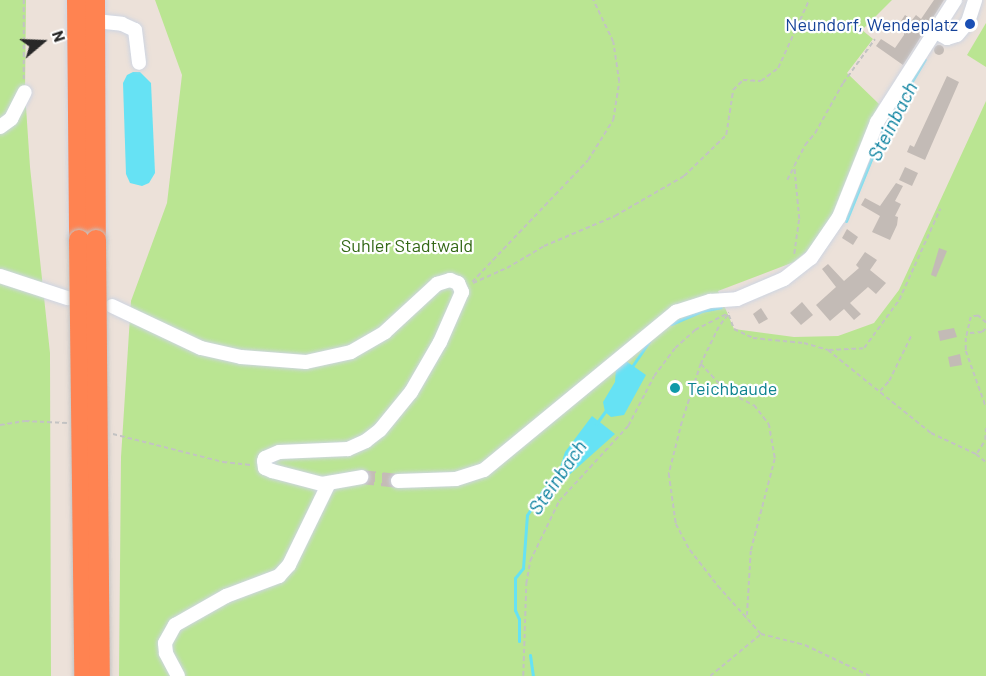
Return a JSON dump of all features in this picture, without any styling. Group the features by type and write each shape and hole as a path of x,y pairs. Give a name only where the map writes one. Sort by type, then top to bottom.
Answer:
{"highway":[{"path":"77,0 87,240 100,676"},
{"path":"84,676 87,240 95,0"}],"street":[{"path":"398,481 456,479 484,470 676,312 710,301 737,299 789,276 811,258 839,217 877,122 955,0"},
{"path":"934,31 947,38 957,35 964,29 973,12 975,0"},
{"path":"95,21 123,24 135,30 139,63"},
{"path":"0,127 11,119 25,92"},
{"path":"0,276 67,298"},
{"path":"112,306 201,348 242,357 306,362 351,352 385,332 437,284 450,280 458,283 462,292 440,342 411,392 380,429 366,441 348,449 271,454 264,461 265,468 272,471 322,484 361,477"},
{"path":"178,676 166,653 165,643 175,625 226,596 279,576 289,565 329,483"}],"path":[{"path":"24,0 25,92"},
{"path":"593,0 613,42 619,82 613,120 588,160 470,284 507,268 544,246 615,216 684,176 726,135 733,90 743,80 761,81 778,68 809,0"},
{"path":"787,180 843,82 875,39"},
{"path":"789,276 799,219 794,166"},
{"path":"729,314 734,329 753,338 804,343 828,350 864,348 899,300 940,209"},
{"path":"737,299 719,327 701,364 682,422 669,474 676,524 690,550 761,634 805,645 870,676"},
{"path":"523,676 526,584 530,561 559,501 628,426 654,376 675,348 695,330 729,314"},
{"path":"986,323 978,316 971,317 966,351 986,407"},
{"path":"969,333 982,332 986,328"},
{"path":"879,391 889,381 912,334"},
{"path":"828,350 931,432 976,454 986,462"},
{"path":"701,364 726,391 754,405 769,424 775,459 751,551 747,620"},
{"path":"0,425 25,421 61,421 73,424"},
{"path":"976,454 985,440 986,427"},
{"path":"107,433 223,462 256,466 272,471"},
{"path":"710,676 761,634"}],"green space":[{"path":"0,0 26,0 25,92 30,167 50,353 51,676 0,676"},
{"name":"Suhler Stadtwald","path":"155,0 892,0 862,30 873,39 847,73 879,104 840,206 819,241 794,262 718,291 734,329 794,337 838,336 874,323 899,290 986,101 986,676 119,676 121,457 131,301 167,203 182,75"},
{"path":"986,23 986,67 967,55"}],"water":[{"path":"140,72 151,83 155,173 149,183 142,186 130,183 126,174 123,83 127,75"},
{"path":"626,361 646,375 624,415 611,417 605,412 603,402 615,382 616,368"},
{"path":"592,416 615,434 568,476 559,470 565,452"}],"building":[{"path":"934,0 944,0 903,65 876,46 881,39 895,48 904,35 904,27 899,24 905,15 912,20 916,15 921,19"},
{"path":"939,45 943,46 943,54 939,55 935,54 934,50 935,46"},
{"path":"947,76 959,82 925,160 907,152 910,145 914,147"},
{"path":"905,167 918,173 912,186 899,180"},
{"path":"896,183 903,186 895,201 901,204 895,216 898,217 897,225 890,240 872,232 880,216 861,205 865,198 880,206"},
{"path":"847,229 858,237 853,245 842,238"},
{"path":"939,248 947,251 936,277 931,275"},
{"path":"865,252 877,260 870,270 886,283 876,294 868,287 850,303 861,314 854,320 844,309 830,321 816,305 836,287 822,269 828,264 844,281 859,268 856,265"},
{"path":"802,302 813,315 801,325 790,313"},
{"path":"761,308 768,319 759,324 753,314"},
{"path":"954,328 957,337 940,341 938,331"},
{"path":"960,354 962,365 950,367 948,357"},
{"name":"Teichbaude","path":"675,379 682,383 675,396 668,393"}],"waterway":[{"name":"Steinbach","path":"846,221 883,130 925,59"},
{"name":"Steinbach","path":"671,324 701,311 721,307"},
{"name":"Steinbach","path":"631,368 649,341"},
{"path":"596,424 606,410"},
{"name":"Steinbach","path":"519,641 519,619 515,610 515,578 523,568 527,515 543,490 562,470"},
{"name":"Steinbach","path":"530,655 533,676"}],"tunnel":[{"path":"361,477 398,481"}],"place":[{"name":"Neundorf, Wendeplatz","path":"970,24"},
{"name":"Teichbaude","path":"675,388"}]}
